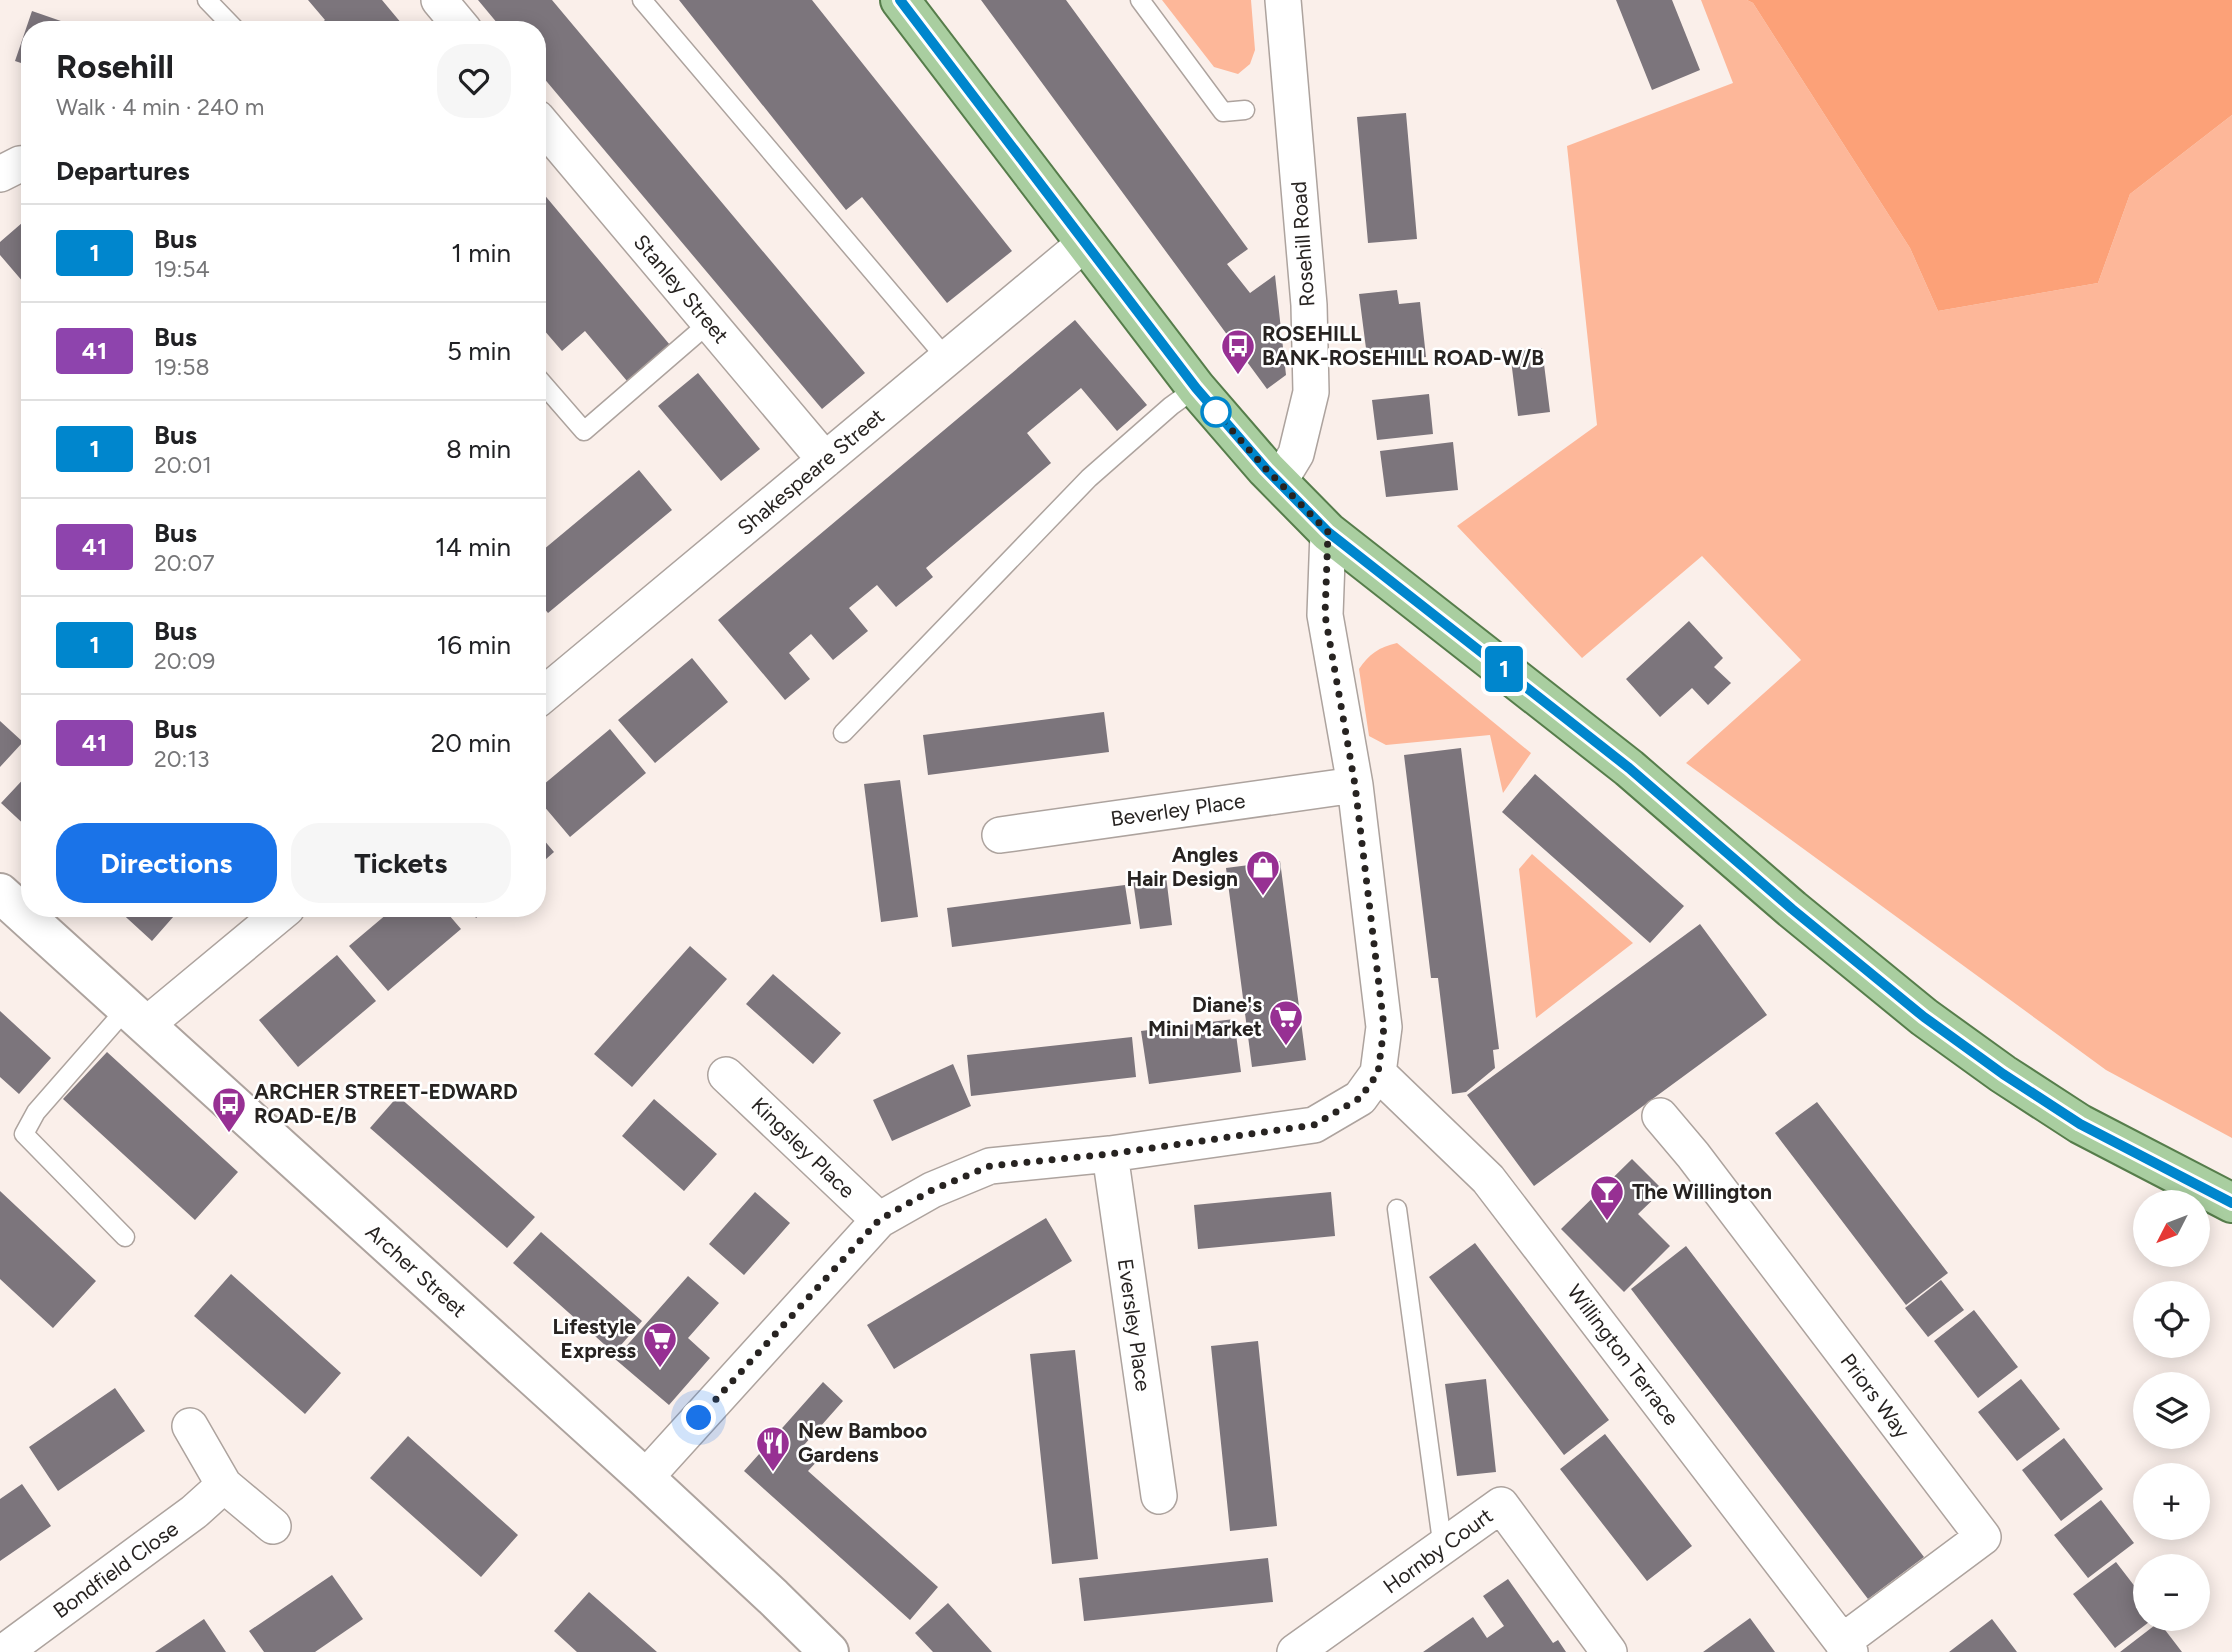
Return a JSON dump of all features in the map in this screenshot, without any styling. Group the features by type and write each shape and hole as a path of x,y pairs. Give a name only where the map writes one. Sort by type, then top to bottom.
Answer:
{"main road":[{"path":"900,0 1196,388 1279,482 1328,532 1619,761 1792,909 1924,1017 2003,1074 2080,1124 2232,1203"},
{"name":"Archer Street","path":"0,892 21,911"},
{"name":"Archer Street","path":"27,917 645,1478 829,1652"}],"street":[{"path":"439,0 456,21"},
{"name":"Rosehill Road","path":"1279,482 1296,454 1311,392 1309,304 1283,0"},
{"name":"Stanley Street","path":"546,129 825,460"},
{"path":"0,174 21,163"},
{"name":"Shakespeare Street","path":"546,689 1084,244"},
{"path":"645,1478 879,1220 932,1190 990,1166 1110,1154 1314,1125 1360,1098 1378,1073 1384,1027 1355,785 1325,615 1328,532"},
{"name":"Beverley Place","path":"1000,835 1355,785"},
{"path":"137,1017 275,917"},
{"name":"Willington Terrace","path":"1378,1073 1488,1179 1846,1647"},
{"name":"Kingsley Place","path":"726,1075 879,1220"},
{"name":"Priors Way","path":"1660,1116 1693,1155 1983,1537 1846,1647"},
{"name":"Eversley Place","path":"1110,1154 1159,1496"},
{"path":"190,1426 225,1485 273,1526"},
{"name":"Bondfield Close","path":"4,1652 194,1512 225,1485"},
{"name":"Hornby Court","path":"1295,1652 1501,1506 1609,1652"}],"lane":[{"path":"207,0 227,21"},
{"path":"642,0 947,359"},
{"path":"1139,0 1223,112 1245,110"},
{"path":"546,388 584,432 709,323"},
{"path":"843,733 1089,478 1171,406 1196,388"},
{"path":"125,1237 24,1134 36,1112 137,1017"},
{"path":"1396,1209 1443,1549"}],"shaded area":[{"path":"1162,0 1251,0 1255,50 1250,64 1238,74 1214,67"},
{"path":"1701,0 1747,0 1753,3 1910,248 1938,311 2098,283 2130,194 2232,115 2232,1138 2106,1070 1686,763 1801,660 1702,556 1582,658 1457,526 1597,425 1567,146 1733,83"},
{"path":"1747,0 2232,0 2232,115 2130,194 2098,283 1938,311 1910,248 1753,3"},
{"path":"1397,643 1531,753 1503,793 1490,735 1386,745 1369,736 1359,669 1375,652"},
{"path":"1532,854 1633,943 1536,1018 1519,869"}],"building":[{"path":"308,0 382,0 400,21 324,21"},
{"path":"478,0 552,0 865,373 822,409 546,81 546,21 496,21"},
{"path":"679,0 812,0 1012,251 947,303 862,197 846,210"},
{"path":"981,0 1066,0 1248,249 1227,264 1250,293 1275,275 1286,375 1267,389"},
{"path":"1616,0 1672,0 1700,70 1652,90"},
{"path":"32,11 61,21 29,21"},
{"path":"21,43 21,63 15,61"},
{"path":"1406,113 1417,239 1368,243 1357,117"},
{"path":"546,197 670,345 627,381 585,331 562,351 546,332"},
{"path":"21,224 21,280 0,255 0,242"},
{"path":"1397,290 1399,304 1420,302 1426,357 1368,364 1359,294"},
{"path":"1075,320 1147,405 1117,431 1081,388 1027,433 1051,463 926,568 933,577 896,607 877,585 849,608 868,631 833,660 811,634 789,653 810,679 785,700 718,620"},
{"path":"1542,348 1550,412 1518,416 1510,352"},
{"path":"698,373 760,449 721,481 658,406"},
{"path":"1429,394 1433,434 1377,440 1372,400"},
{"path":"1453,442 1458,490 1386,497 1380,451"},
{"path":"639,470 672,510 548,613 546,548"},
{"path":"1689,621 1723,658 1714,667 1731,683 1708,705 1692,688 1660,717 1626,679"},
{"path":"692,658 728,702 655,763 618,720"},
{"path":"1104,712 1109,752 928,775 923,735"},
{"path":"0,721 21,740 21,744 0,767"},
{"path":"610,729 646,773 570,837 546,809 546,782"},
{"path":"1461,748 1499,1049 1493,1050 1495,1068 1466,1092 1452,1094 1438,978 1431,978 1404,755"},
{"path":"1535,774 1684,906 1650,943 1502,812"},
{"path":"900,780 918,917 881,922 864,784"},
{"path":"21,782 21,822 1,803"},
{"path":"546,843 554,852 546,859"},
{"path":"1280,861 1306,1060 1252,1067 1226,868"},
{"path":"1166,876 1172,925 1140,929 1133,881"},
{"path":"1125,885 1131,924 952,947 947,908"},
{"path":"126,917 173,917 152,941"},
{"path":"383,917 451,917 461,929 388,991 349,946"},
{"path":"1700,924 1767,1015 1534,1186 1467,1095"},
{"path":"690,946 727,979 632,1087 594,1054"},
{"path":"337,955 376,1001 298,1067 259,1020"},
{"path":"773,974 841,1033 813,1064 746,1004"},
{"path":"0,1011 51,1058 19,1094 0,1077"},
{"path":"1234,1019 1241,1072 1149,1084 1141,1031"},
{"path":"1132,1037 1136,1077 971,1096 967,1055"},
{"path":"107,1052 238,1172 195,1220 63,1099"},
{"path":"953,1064 971,1106 892,1141 873,1100"},
{"path":"398,1096 535,1217 507,1248 370,1128"},
{"path":"654,1099 717,1154 684,1191 622,1136"},
{"path":"1817,1102 1948,1273 1906,1305 1775,1133"},
{"name":"The Willington","path":"1632,1159 1663,1190 1638,1214 1670,1246 1624,1292 1561,1229"},
{"path":"0,1191 96,1281 53,1328 0,1279"},
{"path":"755,1192 790,1223 744,1275 709,1244"},
{"path":"1331,1192 1335,1236 1198,1249 1194,1205"},
{"path":"1046,1218 1072,1261 894,1369 867,1325"},
{"path":"541,1232 642,1321 614,1353 513,1263"},
{"path":"1475,1243 1609,1420 1564,1455 1429,1277"},
{"path":"1686,1246 1924,1557 1868,1599 1631,1289"},
{"path":"231,1274 341,1373 305,1414 194,1316"},
{"path":"688,1276 719,1303 688,1338 710,1358 669,1405 615,1359"},
{"path":"1941,1280 1964,1310 1928,1337 1905,1308"},
{"path":"1974,1310 2018,1367 1978,1398 1934,1341"},
{"path":"1258,1341 1277,1526 1230,1531 1211,1346"},
{"path":"1075,1350 1098,1559 1052,1564 1030,1354"},
{"path":"1486,1379 1496,1472 1457,1476 1445,1384"},
{"path":"2021,1379 2060,1429 2017,1461 1978,1412"},
{"path":"823,1382 843,1401 804,1445 819,1459 808,1471 938,1587 910,1620 744,1471"},
{"path":"115,1388 145,1431 58,1491 29,1447"},
{"path":"1605,1434 1692,1546 1647,1581 1560,1469"},
{"path":"408,1436 518,1535 481,1577 370,1478"},
{"path":"2064,1438 2103,1489 2061,1521 2022,1470"},
{"path":"22,1484 51,1526 0,1561 0,1499"},
{"path":"2101,1500 2134,1543 2088,1578 2054,1535"},
{"path":"1268,1558 1273,1602 1084,1621 1079,1578"},
{"path":"2116,1562 2133,1584 2133,1631 2137,1631 2115,1648 2073,1594"},
{"path":"332,1575 363,1619 315,1652 264,1652 249,1631"},
{"path":"1508,1579 1553,1643 1558,1640 1566,1652 1423,1652 1473,1617 1487,1638 1504,1626 1483,1596"},
{"path":"589,1592 657,1652 577,1652 554,1631"},
{"path":"948,1603 992,1652 933,1652 915,1633"},
{"path":"1750,1618 1775,1652 1703,1652"},
{"path":"204,1619 226,1652 155,1652"},
{"path":"1992,1619 2017,1652 1949,1652"},
{"path":"2147,1631 2166,1631 2182,1652 2120,1652"}],"bus line":[{"name":"1","path":"900,0 1196,388 1266,469 1328,532 1629,768 1792,909 1924,1017 2003,1074 2080,1124 2232,1203"}],"place":[{"name":"ROSEHILL BANK-ROSEHILL ROAD-W/B","path":"1238,376"},
{"name":"Angles Hair Design","path":"1263,897"},
{"name":"Diane's Mini Market","path":"1286,1047"},
{"name":"ARCHER STREET-EDWARD ROAD-E/B","path":"229,1134"},
{"name":"The Willington","path":"1607,1222"},
{"name":"Lifestyle Express","path":"660,1369"},
{"name":"New Bamboo Gardens","path":"773,1473"}],"route":[{"path":"699,1418 879,1220 932,1190 990,1166 1110,1154 1314,1125 1360,1098 1378,1073 1384,1027 1355,785 1325,615 1328,532 1266,469 1216,412"}]}
